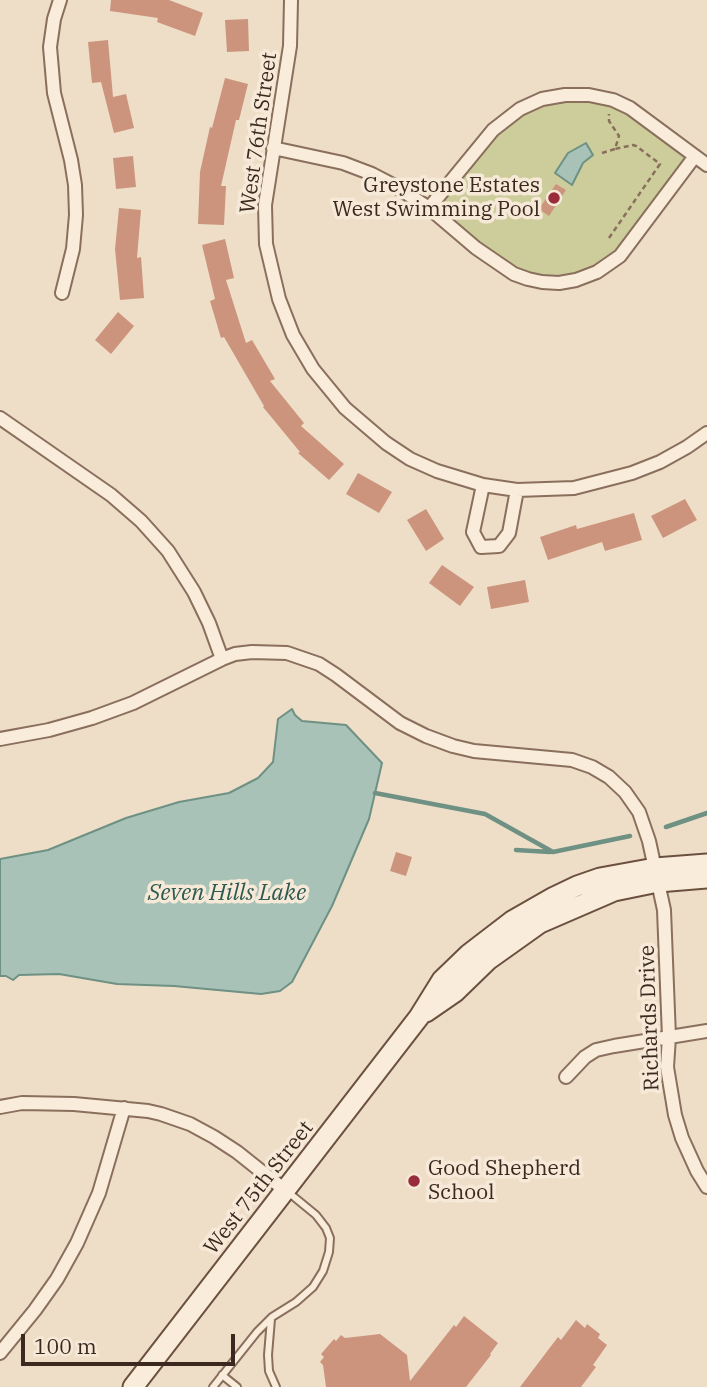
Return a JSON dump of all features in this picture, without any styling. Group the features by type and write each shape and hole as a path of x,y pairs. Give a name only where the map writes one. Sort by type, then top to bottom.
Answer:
{"main road":[{"path":"656,875 707,864"},
{"path":"656,875 707,878"},
{"name":"West 75th Street","path":"133,1387 419,1017 442,980 469,954 512,921 577,886 600,878 656,875"}],"street":[{"path":"60,0 50,47 54,93 73,173 76,215 71,259 62,293"},
{"name":"West 76th Street","path":"291,0 290,46 265,205 266,244 279,299 293,335 313,369 345,408 386,443 410,459 437,471 483,485 517,490 573,488 632,473 660,462 707,433"},
{"path":"429,208 493,130 520,108 542,99 565,95 589,95 612,100 630,108 707,165"},
{"path":"273,148 344,163 372,174 429,208 476,248 514,274 527,279 559,283 576,281 597,272 620,256 695,156"},
{"path":"0,418 111,495 141,521 167,551 194,592 222,659"},
{"path":"483,485 473,532 481,547 499,546 509,533 517,490"},
{"name":"Richards Drive","path":"0,739 49,730 92,718 133,703 235,654 287,653 318,664 400,723 444,743 474,751 572,760 609,777 625,792 639,812 649,841 664,910 667,1067 675,1115 682,1138 707,1187"},
{"path":"566,1077 584,1057 596,1050 707,1031"},
{"path":"0,1107 22,1103 74,1104 161,1114 214,1136 286,1191"},
{"path":"0,1353 57,1279 77,1244 99,1193 124,1108"}],"lane":[{"path":"212,1387 257,1332 272,1317 313,1287 323,1271 330,1238 326,1228 316,1215 286,1191"},
{"path":"272,1317 268,1355 276,1387"},
{"path":"222,1375 237,1387"}],"path":[{"path":"609,110 609,121 619,136 615,149"},
{"path":"602,153 633,145 660,164 609,238"}],"green space":[{"path":"542,99 613,100 695,156 633,239 576,280 528,279 429,208 493,130"}],"water":[{"path":"586,143 593,155 583,163 572,185 555,173 568,153"},
{"name":"Seven Hills Lake","path":"292,709 302,721 346,725 382,763 369,819 332,906 292,982 280,991 261,994 117,984 59,974 19,975 13,980 0,976 0,859 48,850 126,818 179,802 229,793 258,778 273,762 278,719"}],"building":[{"path":"111,0 169,0 203,13 195,36 157,22 158,18 110,11"},
{"path":"248,19 249,51 227,52 225,20"},
{"path":"108,40 113,97 126,94 134,128 114,133 101,82 92,83 88,42"},
{"path":"225,78 248,84 239,120 236,120 221,186 226,186 224,225 198,224 200,172"},
{"path":"133,156 136,187 116,189 113,158"},
{"name":"Greystone Estates West Swimming Pool","path":"556,184 566,190 549,216 539,209"},
{"path":"119,208 141,210 137,258 141,257 144,298 120,300 115,249"},
{"path":"225,239 234,278 226,280 246,343 252,340 275,379 270,381 304,423 301,426 344,464 329,480 298,453 300,452 263,407 224,337 221,338 210,301 215,299 202,245"},
{"path":"118,312 134,326 111,354 95,340"},
{"path":"358,473 392,492 379,513 346,494"},
{"path":"685,499 697,520 663,538 651,516"},
{"path":"426,509 444,539 426,551 407,520"},
{"path":"634,513 642,540 605,551 602,542 548,560 540,537 576,525 577,529"},
{"path":"442,565 474,587 460,606 429,583"},
{"path":"525,580 529,602 491,609 487,587"},
{"path":"396,852 412,857 406,876 390,871"},
{"path":"464,1316 498,1343 466,1387 326,1387 323,1365 320,1362 324,1357 321,1354 341,1335 345,1338 380,1334 407,1355 410,1381"},
{"path":"576,1320 585,1328 587,1324 600,1334 598,1338 607,1345 593,1365 596,1367 581,1387 520,1387 558,1337 561,1340"}],"waterway":[{"path":"375,793 485,814 553,852 630,836"},
{"path":"666,827 707,813"},
{"path":"516,850 550,852"}],"place":[{"name":"Greystone Estates West Swimming Pool","path":"554,198"},
{"name":"Good Shepherd School","path":"414,1181"}]}
